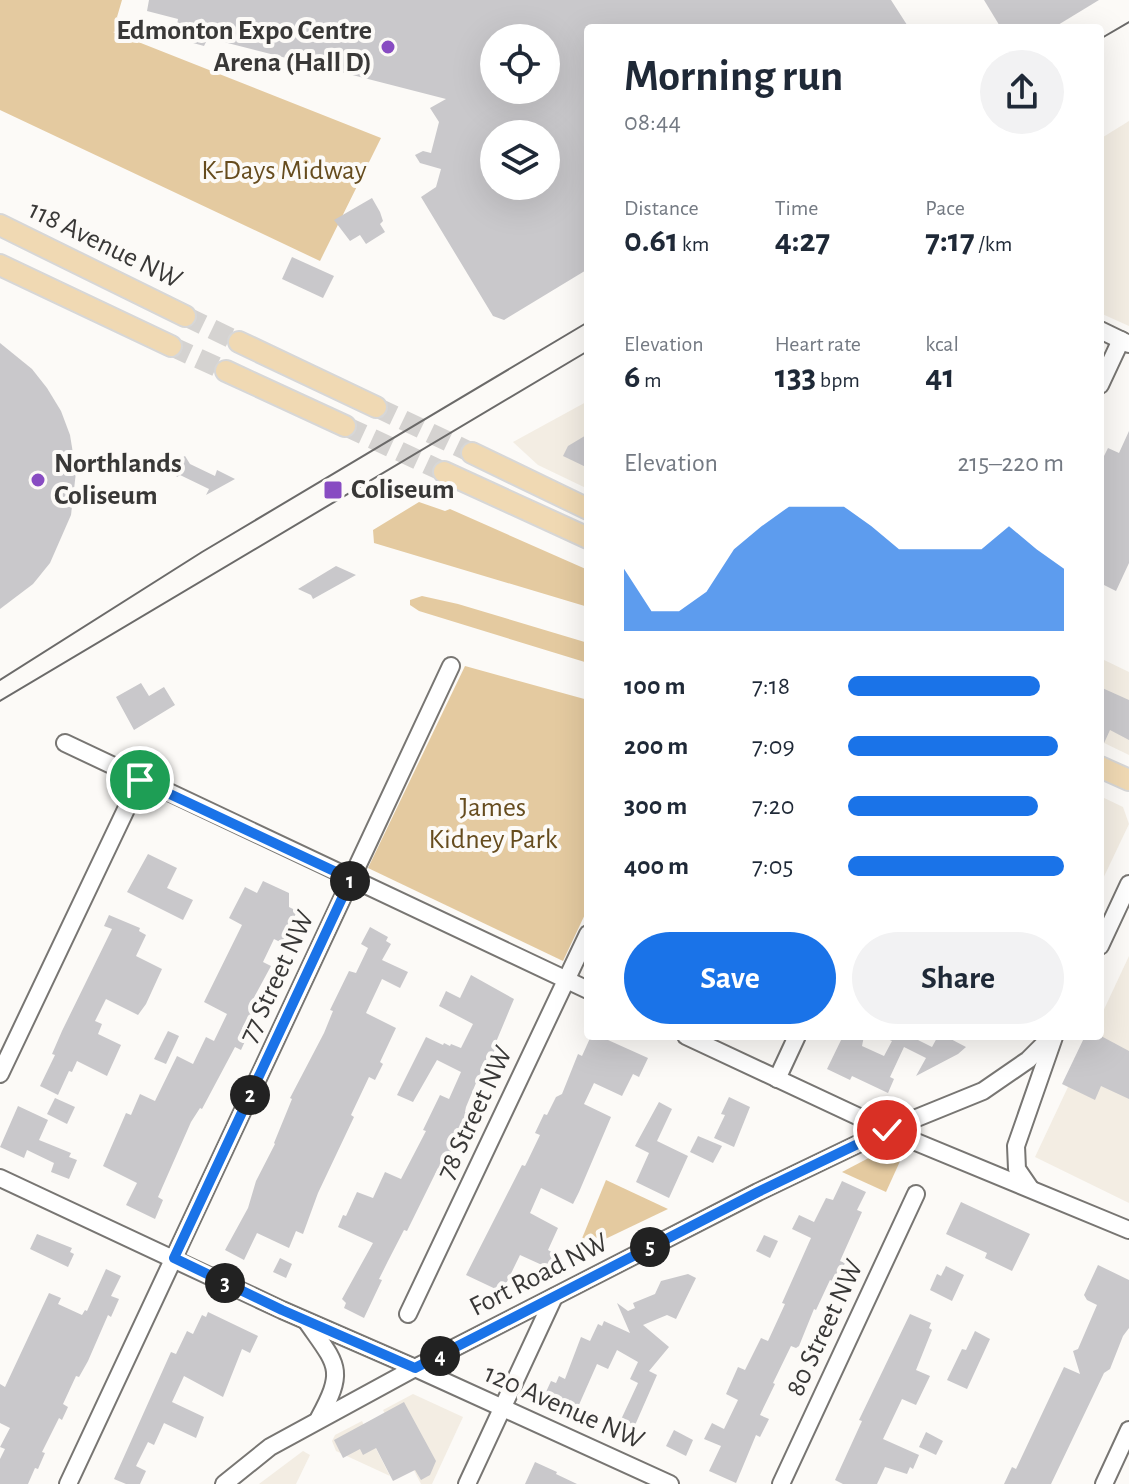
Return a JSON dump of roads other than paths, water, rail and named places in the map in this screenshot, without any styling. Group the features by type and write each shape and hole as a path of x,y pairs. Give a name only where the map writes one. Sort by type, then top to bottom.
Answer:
{"main road":[{"name":"118 Avenue NW","path":"0,225 185,316"},
{"path":"0,265 171,346"},
{"path":"239,342 376,407"},
{"path":"226,371 345,426"},
{"path":"472,453 584,507"},
{"path":"444,472 584,536"},
{"path":"1104,769 1129,780"}],"street":[{"path":"1104,332 1125,342 1104,378"},
{"name":"77 Street NW","path":"68,1484 451,666"},
{"path":"65,743 584,988"},
{"path":"0,1074 140,780"},
{"path":"1104,937 1129,884"},
{"name":"78 Street NW","path":"408,1314 584,943"},
{"path":"694,1040 887,1130 1129,1230"},
{"path":"777,1079 795,1040"},
{"name":"Fort Road NW","path":"224,1484 270,1447 415,1368 758,1192 887,1130 983,1091 1028,1060 1049,1040"},
{"path":"1030,1188 1017,1169 1016,1146 1052,1040"},
{"name":"120 Avenue NW","path":"0,1178 306,1321 670,1484"},
{"name":"80 Street NW","path":"781,1484 916,1194"},
{"path":"467,1484 554,1297"},
{"path":"306,1321 332,1359 337,1373 335,1387 319,1419"},
{"path":"1104,1484 1129,1430"}],"tunnel":[{"path":"185,316 239,342"},
{"path":"171,346 226,371"},
{"path":"376,407 472,453"},
{"path":"345,426 444,472"}],"tram line":[{"path":"1104,37 1129,22"},
{"path":"0,680 202,552 584,324"},
{"path":"0,701 584,353"}],"place":[{"name":"Edmonton Expo Centre Arena (Hall D)","path":"388,47"},
{"name":"Northlands Coliseum","path":"38,480"},
{"name":"Coliseum","path":"333,490"}],"park label":[{"name":"K-Days Midway","path":"284,171"},
{"name":"James Kidney Park","path":"493,824"}]}
